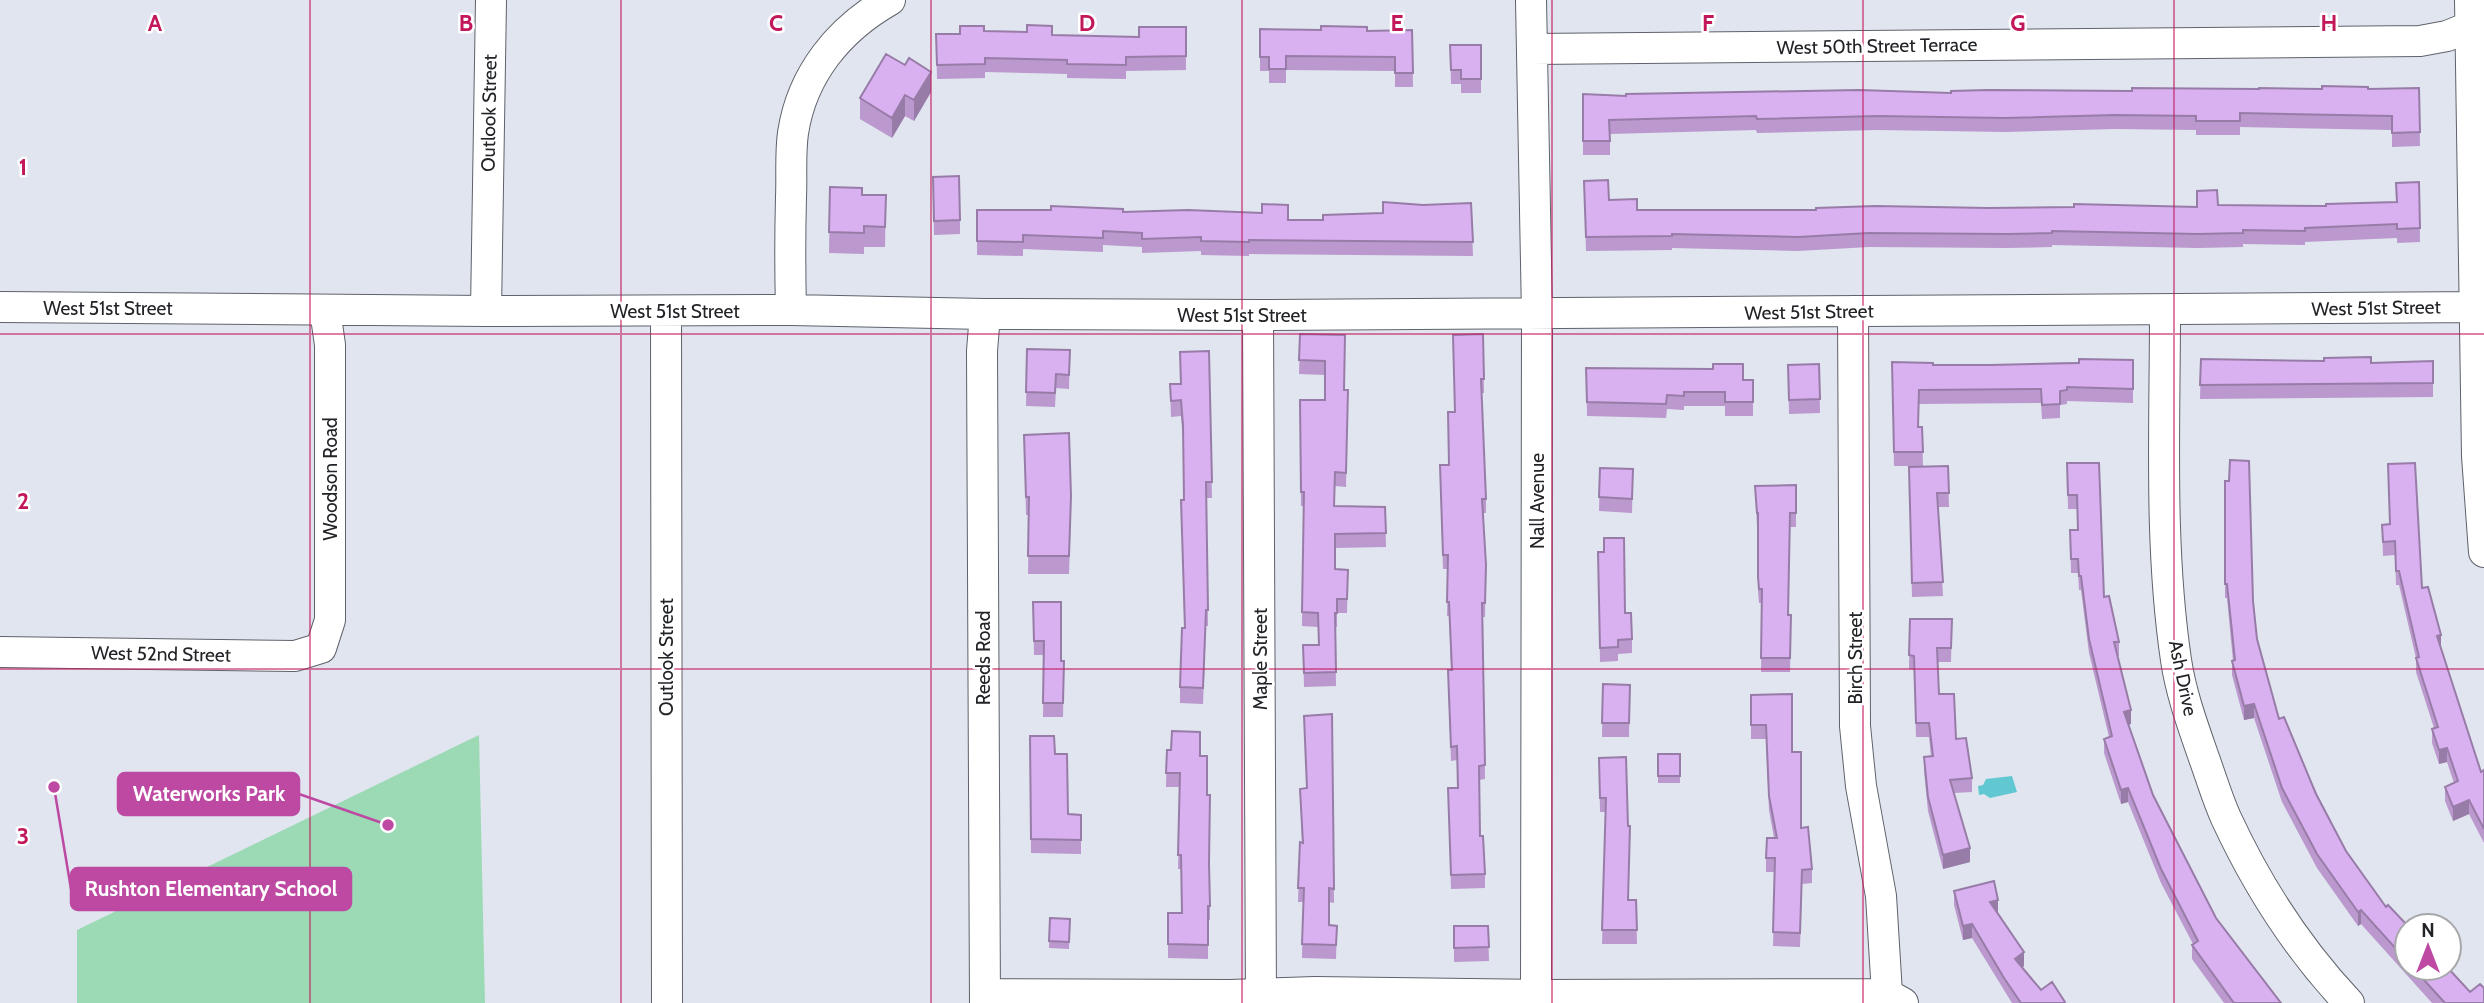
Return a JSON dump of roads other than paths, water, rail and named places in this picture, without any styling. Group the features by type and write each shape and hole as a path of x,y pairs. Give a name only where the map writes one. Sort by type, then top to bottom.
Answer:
{"street":[{"name":"Outlook Street","path":"486,311 490,0"},
{"path":"791,310 793,136 798,110 807,86 834,43 871,11 890,0"},
{"name":"Nall Avenue","path":"1531,0 1537,315 1536,999"},
{"path":"2475,16 2479,307 2476,456 2484,552"},
{"name":"West 50th Street Terrace","path":"1532,49 2420,41 2447,36 2475,16"},
{"name":"West 51st Street","path":"0,307 1537,315 2479,307"},
{"name":"Woodson Road","path":"321,648 330,620 330,345 325,310"},
{"name":"Ash Drive","path":"2165,310 2165,547 2168,597 2177,664 2189,716 2225,817 2263,888 2304,951 2349,1003"},
{"name":"Outlook Street","path":"666,311 667,1003"},
{"name":"Birch Street","path":"1853,311 1855,726 1861,786 1881,896 1892,1000"},
{"name":"Reeds Road","path":"985,314 982,351 985,998"},
{"name":"Maple Street","path":"1258,315 1261,998"},
{"name":"West 52nd Street","path":"0,652 296,656 321,648"},
{"path":"985,998 1230,995 1261,998 1892,1000"}],"water":[{"path":"2012,776 2017,792 1990,798 1984,794 1979,795 1978,786 1983,785 1986,779"}],"place":[{"name":"Rushton Elementary School","path":"54,787"},
{"name":"Waterworks Park","path":"388,825"}]}
